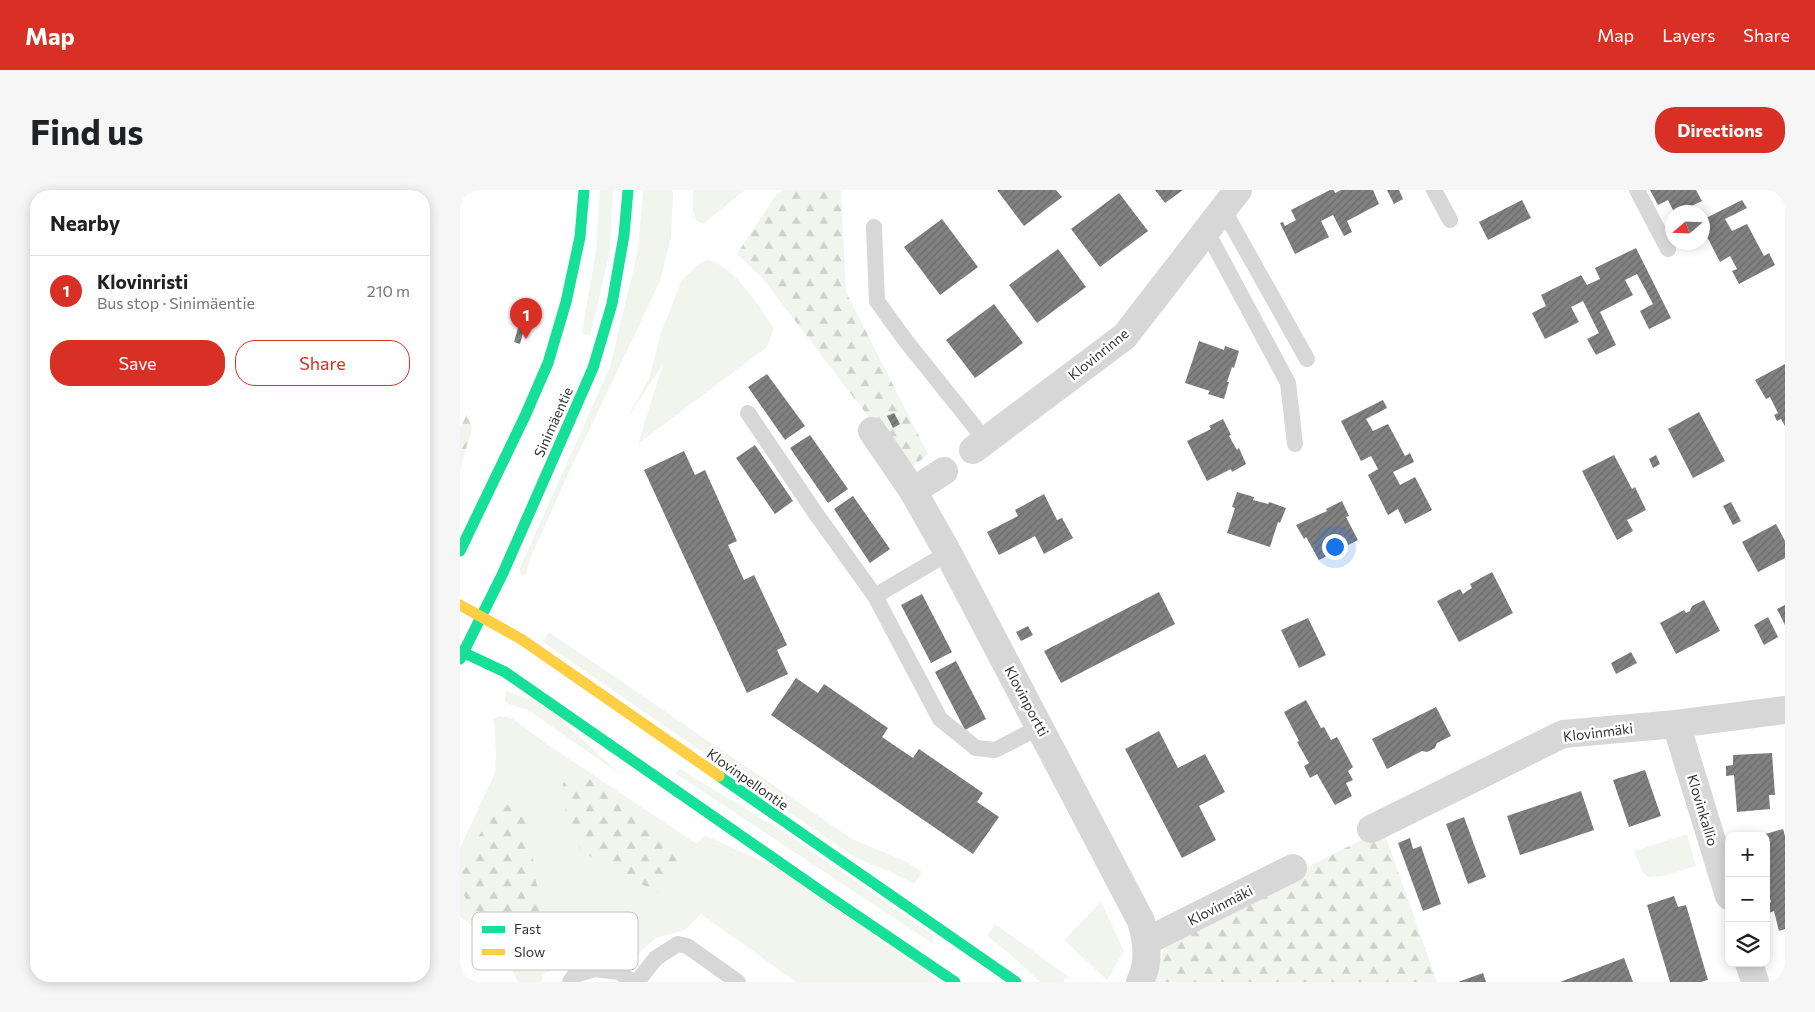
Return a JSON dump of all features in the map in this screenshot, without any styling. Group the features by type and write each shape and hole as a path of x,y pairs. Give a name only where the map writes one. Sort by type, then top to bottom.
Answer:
{"main road":[{"name":"Sinimäentie","path":"460,551 526,416 548,363 566,302 580,237 584,190"},
{"name":"Sinimäentie","path":"461,654 503,573 593,368 612,304 624,235 628,190"},
{"name":"Klovinpellontie","path":"460,605 521,639 1016,982"},
{"path":"461,654 505,672 955,982"}],"street":[{"name":"Klovinrinne","path":"980,445 1125,336 1230,199"},
{"name":"Klovinportti","path":"872,431 913,491 948,553 1141,921 1147,941 1148,956 1146,971 1140,982"},
{"path":"913,491 944,470"},
{"name":"Klovinmäki","path":"1371,829 1563,734 1676,724 1785,710"},
{"name":"Klovinkallio","path":"1676,724 1725,883"},
{"name":"Klovinmäki","path":"1147,941 1293,868"},
{"path":"1750,967 1755,982"}],"lane":[{"path":"1434,190 1450,220"},
{"path":"1636,190 1665,243"},
{"path":"1230,199 1307,359"},
{"path":"874,227 877,301 980,445"},
{"path":"1206,230 1288,383 1295,444"},
{"path":"748,413 814,511 875,596 940,719 976,748 995,750 1040,727"},
{"path":"875,596 948,553"},
{"path":"603,970 619,972 635,982 656,958 678,944 687,946 738,982"},
{"path":"570,982 575,976 592,970"}],"green space":[{"path":"600,190 613,190 610,251 590,336 582,333 596,251"},
{"path":"643,190 672,190 673,193 671,238 660,281 565,481 530,559 526,574 522,576 520,568 610,367 638,250"},
{"path":"693,190 745,190 703,224 696,220 693,212"},
{"path":"782,190 841,190 846,292 928,454 909,470 764,280 737,254 775,196"},
{"path":"706,260 716,263 735,277 761,309 774,328 767,347 638,444 663,364 624,423 649,379 661,333 682,280 696,266"},
{"path":"467,414 472,428 460,469 460,428"},
{"path":"549,632 852,839 907,862 922,872 914,884 856,858 543,642"},
{"path":"506,691 529,699 551,711 620,774 528,710 508,704 505,701"},
{"path":"499,716 512,718 548,745 697,844 704,835 779,869 940,982 796,982 701,914 685,930 656,938 638,954 638,912 472,912 472,925 460,917 460,848 495,773 494,719"},
{"path":"680,769 784,832 934,936 932,943 675,773"},
{"path":"582,774 641,812 682,853 658,893 581,851 566,813 563,783"},
{"path":"499,802 526,811 541,912 473,912 460,888 460,868"},
{"path":"1383,829 1437,982 1153,982 1168,937"},
{"path":"1687,834 1696,866 1664,876 1648,877 1642,871 1634,851"},
{"path":"1101,902 1124,951 1107,980 1064,940"},
{"path":"995,924 1068,976 1063,982 1040,982 1009,953 987,936"},
{"path":"512,970 550,970 543,975 542,982 518,982"}],"building":[{"path":"997,190 1056,190 1062,197 1024,226"},
{"path":"1155,190 1183,190 1165,203"},
{"path":"1330,190 1334,190 1335,193 1341,190 1373,190 1379,204 1347,221 1352,232 1344,236 1333,215 1321,221 1329,237 1295,254 1280,223 1283,222 1285,226 1296,220 1291,210"},
{"path":"1387,190 1399,190 1403,199 1394,204"},
{"path":"1650,190 1696,190 1702,201 1694,205 1670,205 1668,200 1658,205"},
{"path":"1119,193 1148,231 1100,267 1071,229"},
{"path":"1522,200 1531,218 1488,240 1479,222"},
{"path":"1742,200 1747,208 1725,219 1732,231 1747,224 1764,256 1769,253 1775,265 1739,284 1732,271 1737,269 1730,256 1720,262 1710,243 1710,216"},
{"path":"942,219 978,267 940,295 904,247"},
{"path":"1636,248 1671,318 1649,329 1640,311 1653,304 1637,274 1625,280 1633,295 1600,312 1616,345 1596,355 1587,339 1599,333 1583,301 1571,307 1579,322 1545,339 1532,313 1546,306 1541,295 1581,275 1587,285 1600,279 1595,268"},
{"path":"1058,249 1086,287 1037,323 1009,285"},
{"path":"994,304 1023,343 975,378 946,340"},
{"path":"518,328 524,329 520,344 514,342"},
{"path":"1199,341 1224,350 1225,346 1239,351 1227,382 1229,382 1224,399 1208,394 1210,391 1185,383"},
{"path":"1785,364 1785,426 1781,419 1777,421 1774,415 1778,413 1770,397 1766,399 1755,380"},
{"path":"767,374 805,426 785,440 748,387"},
{"path":"1383,400 1387,408 1366,419 1373,431 1388,424 1405,456 1410,453 1414,462 1393,472 1400,485 1415,477 1432,510 1405,524 1398,509 1388,515 1368,475 1378,469 1371,456 1361,461 1341,421"},
{"path":"1699,412 1725,461 1693,478 1668,429"},
{"path":"894,413 900,424 893,428 887,416"},
{"path":"1223,419 1231,435 1229,436 1237,450 1239,448 1246,464 1232,472 1231,469 1207,481 1187,441 1211,429 1209,426"},
{"path":"810,435 848,489 828,503 790,448"},
{"path":"755,445 793,501 775,514 736,458"},
{"path":"684,451 695,475 705,470 737,541 728,545 744,580 754,575 787,645 777,650 788,674 747,693 644,470"},
{"path":"1614,455 1632,489 1635,487 1646,510 1627,520 1633,531 1617,540 1582,471"},
{"path":"1656,455 1660,464 1653,468 1649,459"},
{"path":"1237,492 1254,497 1253,500 1268,504 1269,502 1286,508 1280,523 1278,522 1270,547 1227,533 1235,508 1232,507"},
{"path":"1044,494 1057,520 1062,518 1073,538 1044,554 1035,536 999,555 987,532 1018,516 1015,510"},
{"path":"853,496 890,549 870,563 834,509"},
{"path":"1342,501 1349,516 1346,517 1358,540 1319,560 1306,537 1304,539 1296,525 1327,511 1326,509"},
{"path":"1731,502 1741,521 1733,525 1723,506"},
{"path":"1776,524 1785,541 1785,558 1758,572 1742,542"},
{"path":"1492,572 1513,613 1459,642 1437,601 1460,589 1463,594 1472,588 1470,584"},
{"path":"1159,592 1175,624 1061,683 1044,651"},
{"path":"922,594 952,652 931,663 901,605"},
{"path":"1704,600 1720,631 1676,654 1660,623 1684,610 1686,613 1690,611 1692,606"},
{"path":"1785,605 1785,625 1777,609"},
{"path":"1768,617 1778,637 1764,645 1754,625"},
{"path":"1308,618 1326,655 1299,668 1281,630"},
{"path":"1028,626 1033,635 1021,641 1016,632"},
{"path":"1631,652 1637,663 1616,674 1611,663"},
{"path":"956,661 986,719 965,730 935,672"},
{"path":"796,678 818,693 824,684 888,728 882,737 913,758 919,749 983,793 977,802 999,817 973,854 771,715"},
{"path":"1306,700 1321,728 1324,727 1331,740 1337,737 1353,767 1348,771 1353,780 1346,783 1352,796 1335,805 1317,774 1310,778 1304,766 1309,763 1297,742 1299,741 1284,712"},
{"path":"1436,707 1451,736 1437,743 1435,748 1427,752 1422,751 1387,769 1372,739"},
{"path":"1159,731 1178,768 1205,754 1225,792 1199,806 1216,840 1182,858 1125,749"},
{"path":"1772,753 1775,795 1769,795 1770,809 1737,812 1734,775 1726,776 1726,766 1733,765 1733,755"},
{"path":"1645,770 1661,816 1629,827 1613,780"},
{"path":"1581,791 1594,830 1520,855 1507,816"},
{"path":"1464,817 1486,877 1468,884 1446,824"},
{"path":"1783,829 1785,836 1785,929 1779,931 1774,911 1770,912 1770,833"},
{"path":"1410,838 1413,849 1421,846 1441,904 1423,911 1398,843"},
{"path":"1674,896 1678,907 1686,905 1708,980 1701,982 1670,982 1647,905"},
{"path":"1624,958 1633,982 1560,982"},
{"path":"1483,973 1486,982 1458,982"}],"traffic: fast":[{"path":"460,551 525,416 548,363 566,302 580,237 584,190"},
{"path":"460,659 503,573 593,368 612,304 624,235 628,190"},
{"path":"460,651 505,672 955,982"},
{"path":"719,776 1016,982"}],"traffic: slow":[{"path":"460,605 521,639 719,776"}],"place":[{"name":"Klovinristi","path":"526,339"}]}
